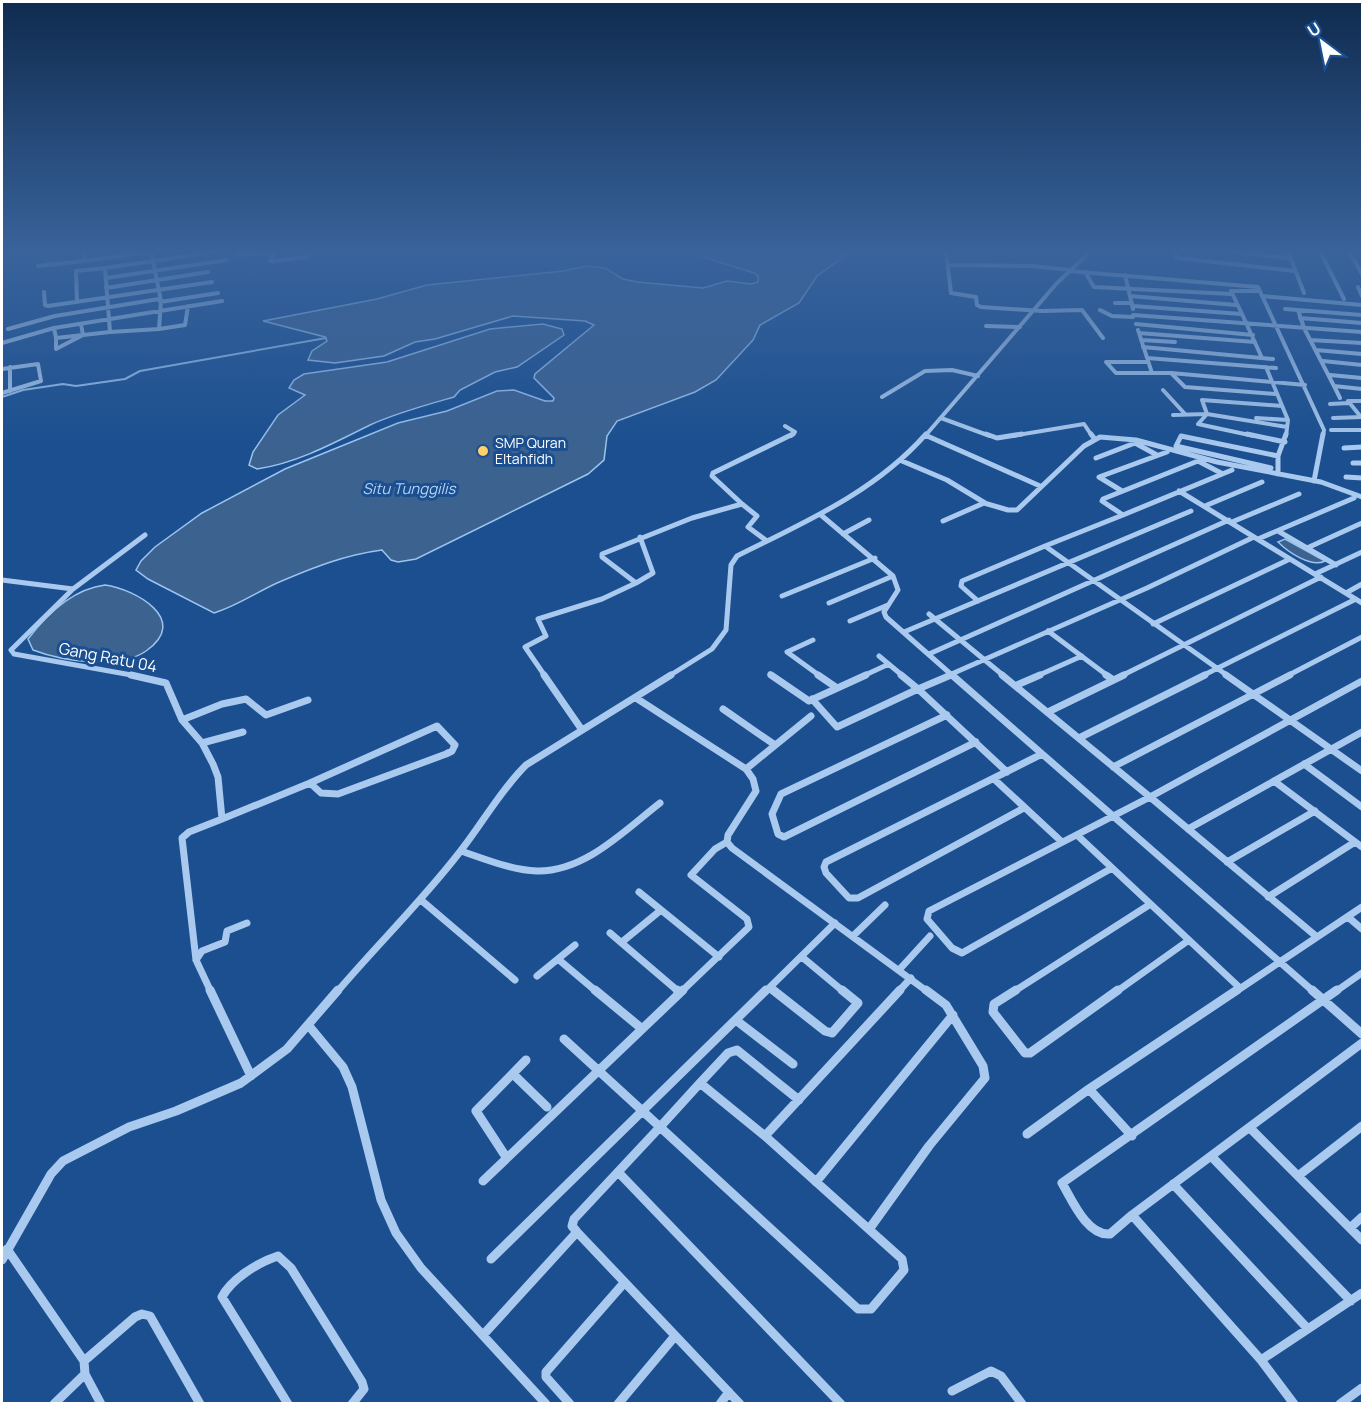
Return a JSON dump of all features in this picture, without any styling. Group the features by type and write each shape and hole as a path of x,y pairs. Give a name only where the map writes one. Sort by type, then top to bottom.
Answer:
{"street":[{"path":"8,329 54,317"},
{"path":"2,344 54,328 123,317"},
{"path":"132,317 135,330"},
{"path":"159,329 160,317"},
{"path":"56,338 159,329 184,324 186,317"},
{"path":"2,1260 51,1174 63,1161 129,1127 214,1095 251,1076 287,1049 378,944 421,900 461,851 509,782 526,765 704,656 719,642 726,630 731,565 737,556 847,501 902,461 1029,317"},
{"path":"1087,317 1103,338"},
{"path":"1133,317 1152,373"},
{"path":"1141,317 1362,332"},
{"path":"1243,317 1262,358"},
{"path":"1272,317 1305,385 1323,430 1314,481"},
{"path":"1340,398 1300,318 1362,323"},
{"path":"108,319 110,332"},
{"path":"81,324 83,335"},
{"path":"1136,324 1252,335"},
{"path":"987,326 1020,327"},
{"path":"54,328 57,349 83,335"},
{"path":"1138,333 1255,342"},
{"path":"1141,340 1174,342"},
{"path":"1310,340 1362,344"},
{"path":"1143,347 1273,359"},
{"path":"1316,350 1362,354"},
{"path":"1276,368 1147,360 1106,362 1116,373 1171,373 1305,385"},
{"path":"1323,361 1362,364"},
{"path":"2,369 40,364 41,381 2,393"},
{"path":"10,367 10,391"},
{"path":"1266,368 1275,394 1288,420 1285,442 1278,456 1278,472"},
{"path":"882,397 898,391 909,380 927,372 954,370 978,376"},
{"path":"1171,373 1185,387 1275,394"},
{"path":"1330,375 1362,378"},
{"path":"1334,386 1362,389"},
{"path":"1163,390 1185,414"},
{"path":"1207,414 1202,400 1205,399 1282,406"},
{"path":"1330,404 1362,401"},
{"path":"1348,403 1362,417"},
{"path":"1207,414 1198,424 1285,442"},
{"path":"1173,415 1207,414 1288,420"},
{"path":"1234,417 1287,427"},
{"path":"1333,418 1362,417"},
{"path":"941,418 997,438 1084,424 1094,438"},
{"path":"767,541 748,527 757,516 712,476 713,473 789,438 795,432 785,426"},
{"path":"1331,430 1362,430"},
{"path":"925,435 1040,486"},
{"path":"1278,456 1181,436 1176,446 1314,481 1362,497"},
{"path":"902,461 947,480 985,503 1013,511 1094,438 1136,440 1204,459 1278,472"},
{"path":"1096,458 1135,443 1157,455"},
{"path":"1344,447 1362,447"},
{"path":"1122,491 1099,477 1167,452"},
{"path":"1123,515 1101,500 1198,461 1221,474"},
{"path":"1353,463 1362,463"},
{"path":"978,601 961,586 962,581 1232,470"},
{"path":"1346,477 1361,479"},
{"path":"1205,506 1262,482"},
{"path":"1179,491 1362,603"},
{"path":"929,654 1231,521 1299,494"},
{"path":"812,699 837,727 1256,538 1278,531 1354,498"},
{"path":"943,521 985,503"},
{"path":"636,583 601,556 640,537 742,504"},
{"path":"904,632 1191,511"},
{"path":"820,515 875,558 893,576 898,590 888,604 884,615 1362,1034"},
{"path":"843,534 869,520"},
{"path":"1307,548 1362,523"},
{"path":"1278,531 1336,565"},
{"path":"2,580 73,589 145,535"},
{"path":"582,729 525,647 546,636 538,620 602,599 652,573 640,537"},
{"path":"1045,546 1362,771"},
{"path":"1048,712 1362,552"},
{"path":"782,596 875,558"},
{"path":"1153,624 1290,559"},
{"path":"829,603 893,576"},
{"path":"1346,593 1362,584"},
{"name":"Gang Ratu 04","path":"73,589 16,643 12,652 143,676 166,683 182,720 202,743 218,777 222,819"},
{"path":"1079,738 1356,599"},
{"path":"850,621 888,604"},
{"path":"929,614 986,659 1317,937"},
{"path":"1048,631 1112,679"},
{"path":"1113,767 1362,637"},
{"path":"813,640 787,652 837,688"},
{"path":"879,656 947,715 1007,772"},
{"path":"1017,685 1082,656"},
{"path":"770,674 809,701 889,664"},
{"path":"1112,868 962,953 952,948 927,919 929,911 1150,797 1362,681"},
{"path":"636,698 746,769 753,779 756,791 728,835 727,842"},
{"path":"182,720 238,699 251,700 266,715 308,700"},
{"path":"723,709 775,745"},
{"path":"947,715 781,794 771,814 772,826 778,834 784,837 976,742"},
{"path":"746,769 811,716"},
{"path":"251,1076 196,960 182,838 189,832 310,783 436,726 455,745 452,751 446,754 344,793 328,796 320,794 310,783"},
{"path":"202,743 243,732"},
{"path":"1188,829 1362,732"},
{"path":"1024,808 858,898 849,898 826,873 824,867 826,862 1042,754"},
{"path":"1304,764 1362,807"},
{"path":"994,779 1062,842"},
{"path":"1275,781 1362,847"},
{"path":"461,851 493,862 537,871 553,869 586,857 660,803"},
{"path":"1227,862 1315,811"},
{"path":"1077,835 1240,988"},
{"path":"727,842 946,1005 983,1066 985,1078 929,1146 870,1228"},
{"path":"483,1181 749,927 749,922 691,875 715,849 727,842"},
{"path":"1268,897 1355,842"},
{"path":"639,892 719,957"},
{"path":"421,900 457,928 514,980"},
{"path":"853,936 885,905"},
{"path":"1149,905 994,1004 993,1012 1022,1050 1030,1053 1189,940"},
{"path":"1027,1134 1089,1089 1362,907"},
{"path":"622,942 661,909"},
{"path":"1348,917 1362,928"},
{"path":"196,960 202,951 226,941 227,931 247,923"},
{"path":"491,1259 835,923"},
{"path":"610,933 679,992"},
{"path":"899,970 930,936"},
{"path":"537,976 575,945"},
{"path":"770,988 825,1031 832,1033 857,1008 858,1003 802,957"},
{"path":"558,959 641,1028"},
{"path":"1362,974 1062,1183 1084,1218 1098,1232 1106,1236 1114,1234 1132,1215 1362,1043"},
{"path":"765,1136 911,978"},
{"path":"816,1182 953,1015"},
{"path":"737,1021 793,1064"},
{"path":"309,1026 343,1067 352,1087 381,1200 396,1233 422,1268 546,1404"},
{"path":"564,1039 858,1309 865,1311 871,1309 904,1270 898,1254 765,1136 700,1083"},
{"path":"740,1404 572,1226 574,1218 620,1173 729,1053 737,1050 799,1100"},
{"path":"506,1157 476,1111 526,1060"},
{"path":"513,1074 547,1107"},
{"path":"1089,1089 1132,1136"},
{"path":"1298,1176 1362,1126"},
{"path":"1250,1128 1362,1240"},
{"path":"1212,1157 1351,1300"},
{"path":"620,1173 842,1404"},
{"path":"1173,1184 1308,1329"},
{"path":"1132,1215 1261,1360 1294,1404"},
{"path":"1350,1228 1362,1217"},
{"path":"484,1334 577,1232"},
{"path":"8,1249 84,1361 86,1374 101,1404"},
{"path":"288,1404 222,1297 225,1289 273,1256 278,1256 291,1268 362,1382 364,1389 352,1404"},
{"path":"570,1404 546,1377 546,1372 624,1283"},
{"path":"1261,1360 1362,1293"},
{"path":"84,1361 135,1317 142,1314 150,1316 200,1404"},
{"path":"618,1404 675,1336"},
{"path":"952,1391 991,1371 1001,1376 1022,1404"},
{"path":"54,1404 86,1374"},
{"path":"1340,1404 1362,1388"},
{"path":"720,1404 729,1392"}],"water":[{"name":"Situ Tunggilis","path":"286,317 511,317 435,339 415,342 384,356 335,363 308,360 312,351 327,341 325,337 263,321"},
{"name":"Situ Tunggilis","path":"521,317 775,317 760,325 753,340 716,380 695,392 617,421 607,436 604,460 588,474 416,559 398,562 391,560 382,550 354,555 290,577 214,613 148,579 136,570 141,561 155,547 202,513 285,469 398,423 447,411 497,391 514,390 545,401 553,401 554,398 534,378 535,374 594,325 585,321"},
{"name":"Situ Tunggilis","path":"543,324 562,329 564,335 517,367 495,372 460,390 454,397 380,421 301,457 257,469 249,465 253,452 278,415 305,395 289,388 294,380 304,374 387,362 490,329"},
{"path":"1285,539 1325,561 1319,563 1300,558 1278,542"},
{"path":"105,585 143,599 161,618 163,628 158,639 146,651 135,657 121,660 90,662 33,650 28,639 52,612 72,597 93,587"}],"waterway":[{"path":"2,397 23,390 63,384 76,386 125,379 140,371 326,338"}],"place":[{"name":"SMP Quran Eltahfidh","path":"483,451"}]}
